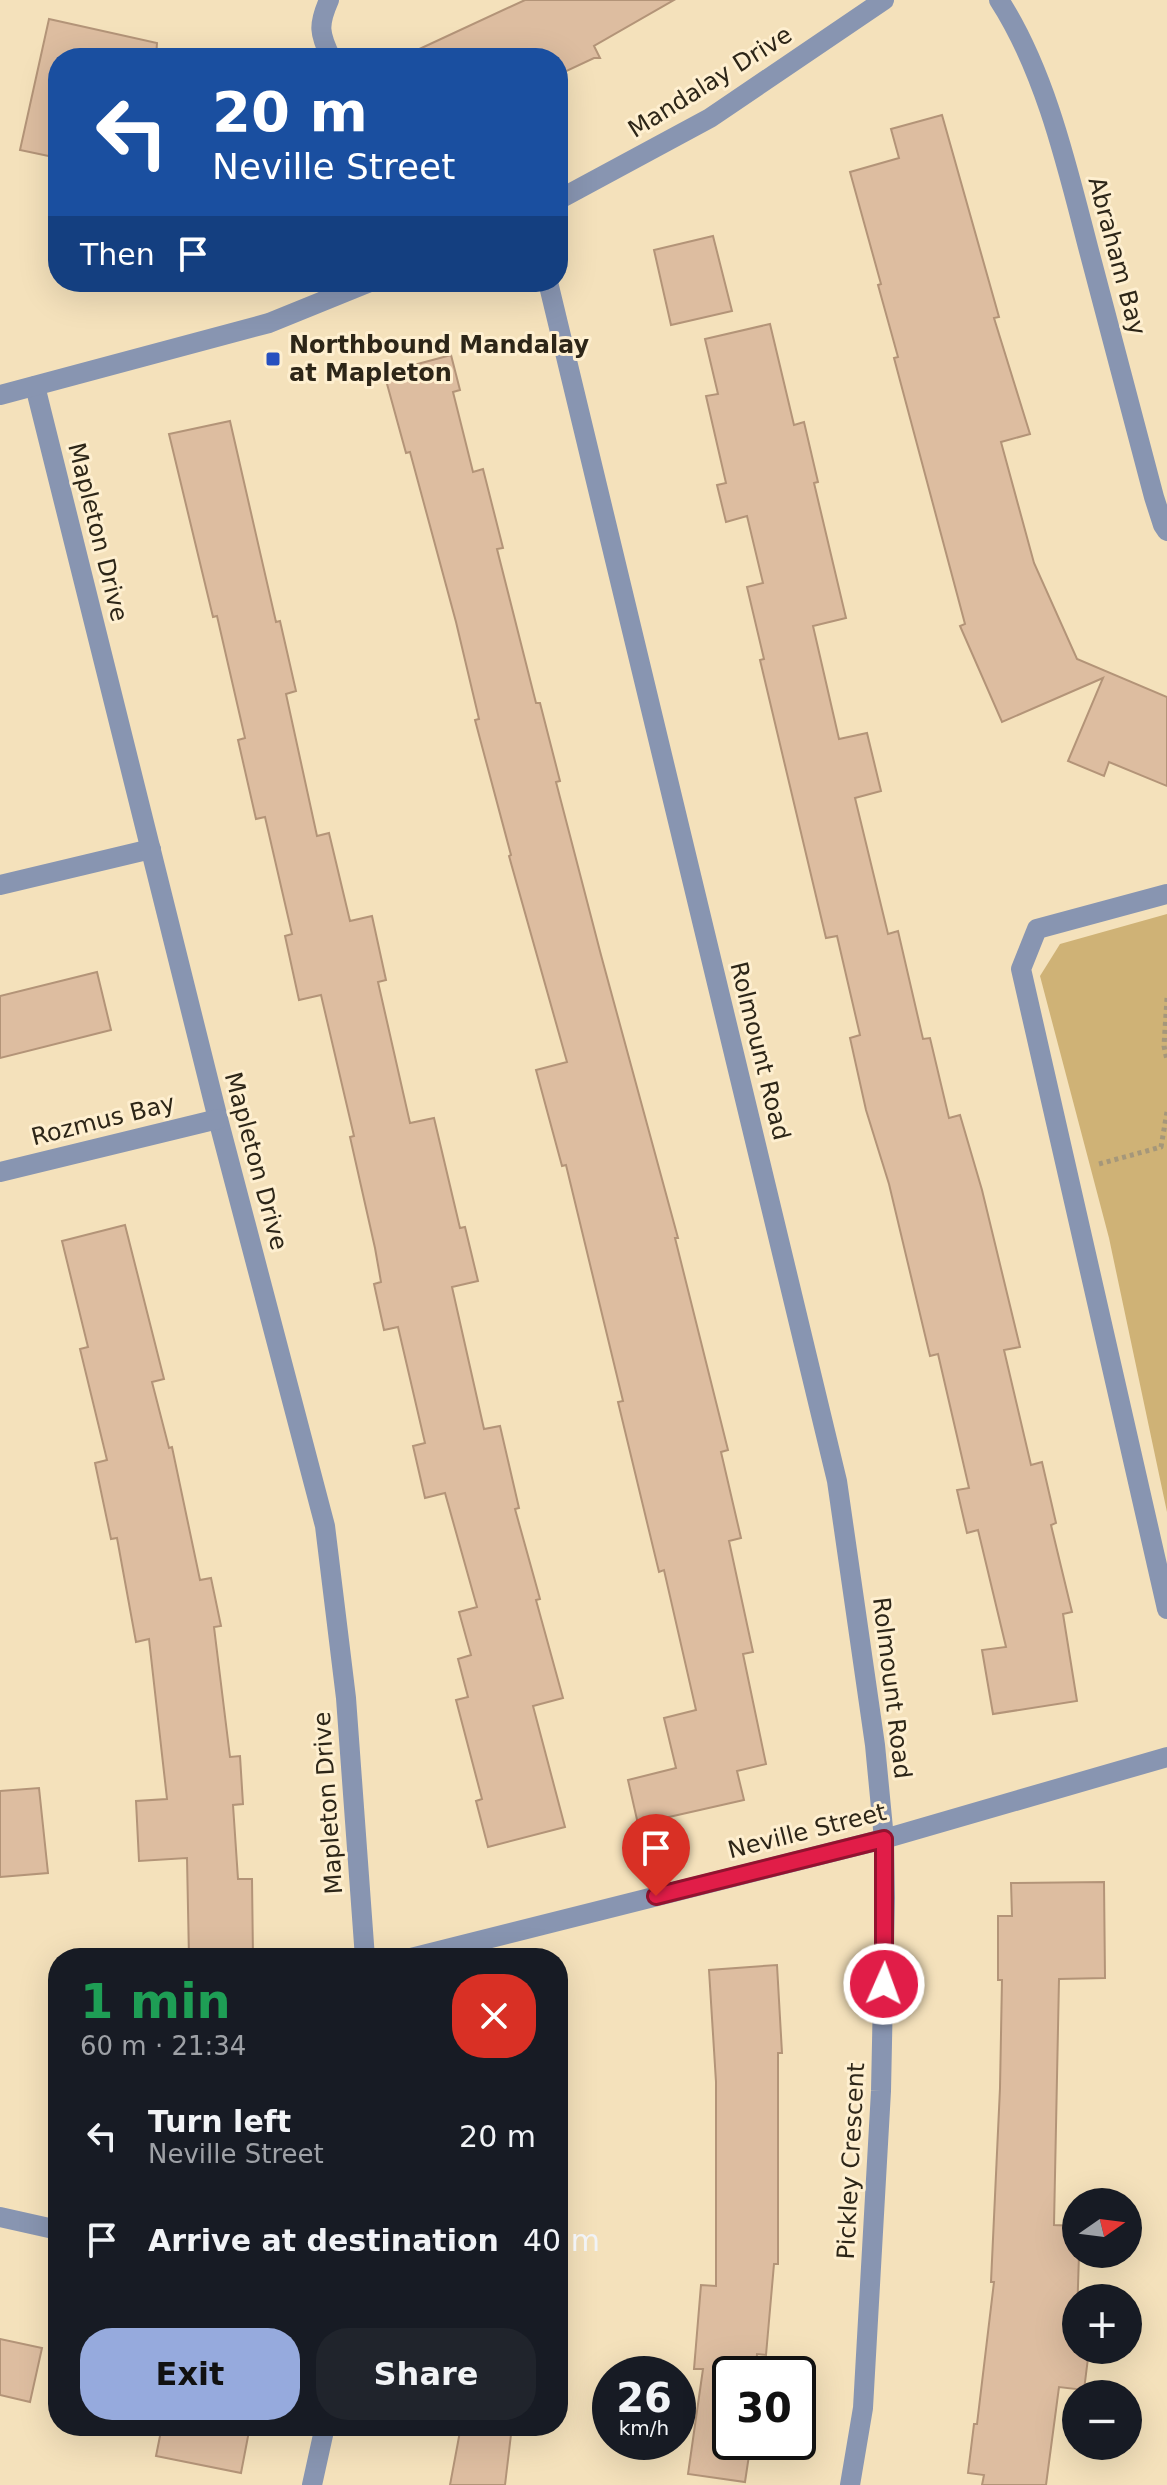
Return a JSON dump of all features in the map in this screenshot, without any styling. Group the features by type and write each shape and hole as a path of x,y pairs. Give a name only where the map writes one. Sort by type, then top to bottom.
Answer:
{"street":[{"path":"326,48 320,21 329,0"},
{"name":"Mandalay Drive","path":"568,195 710,118 884,0"},
{"name":"Abraham Bay","path":"999,0 1012,20 1039,82 1071,183 1154,497 1167,531"},
{"path":"0,395 269,323 345,292"},
{"name":"Rolmount Road","path":"550,292 837,1481 875,1745 884,1839"},
{"name":"Mapleton Drive","path":"35,386 218,1119 325,1526 346,1698 364,1948"},
{"path":"0,885 151,849"},
{"path":"1167,894 1037,929 1021,969 1167,1609"},
{"name":"Rozmus Bay","path":"0,1172 218,1119"},
{"name":"Neville Street","path":"451,1948 884,1839 1167,1757"},
{"name":"Pickley Crescent","path":"850,2485 863,2408 881,2107 886,1931 884,1839"},
{"path":"0,2217 48,2228"},
{"path":"312,2485 323,2436"}],"path":[{"path":"1167,998 1164,1046 1167,1060"},
{"path":"1067,1172 1164,1146 1167,1112"}],"shaded area":[{"path":"1167,914 1167,1512 1109,1238 1040,976 1060,944"}],"building":[{"path":"525,0 674,0 594,46 600,58 568,70 568,48 422,48"},
{"path":"49,19 157,43 157,48 48,48 48,156 20,150"},
{"path":"942,115 999,317 994,318 1030,434 1001,442 1034,563 1077,659 1167,697 1167,786 1109,762 1104,776 1068,761 1103,678 1002,722 960,626 965,624 894,358 898,357 878,285 881,284 850,172 899,158 891,129"},
{"path":"713,236 732,311 671,325 654,250"},
{"path":"770,324 794,425 804,422 818,482 814,483 846,618 813,626 839,739 867,733 881,791 855,798 888,934 898,931 923,1039 930,1038 949,1118 960,1115 982,1190 1020,1347 1004,1350 1031,1465 1042,1462 1056,1523 1051,1525 1072,1612 1063,1614 1077,1701 993,1714 982,1650 1006,1647 978,1530 967,1533 957,1490 969,1488 938,1354 930,1356 889,1184 866,1110 850,1038 860,1035 837,936 826,938 760,660 764,659 747,587 763,583 747,516 726,522 717,485 726,483 706,396 718,394 705,339"},
{"path":"451,355 460,390 453,392 473,472 483,469 503,548 497,549 536,703 540,703 560,781 556,782 678,1238 675,1238 728,1450 721,1452 741,1538 729,1541 753,1652 743,1654 766,1764 737,1771 744,1800 638,1824 628,1780 676,1768 664,1718 696,1710 664,1570 659,1572 618,1402 623,1401 566,1165 562,1166 536,1070 567,1062 509,856 475,720 479,719 456,622 410,452 406,453 384,373"},
{"path":"230,421 276,622 280,621 296,691 286,694 317,836 329,833 350,921 372,916 386,980 378,982 410,1123 434,1118 460,1228 465,1227 478,1281 452,1287 484,1429 500,1426 519,1508 515,1509 540,1599 536,1600 563,1698 533,1706 565,1827 488,1847 476,1801 482,1799 456,1700 468,1697 458,1659 471,1655 459,1612 477,1607 445,1493 425,1498 413,1446 425,1443 398,1327 384,1330 374,1284 381,1282 350,1137 354,1136 321,995 299,1000 285,936 292,934 265,817 256,819 238,740 245,738 217,616 213,617 169,434"},
{"path":"97,972 111,1030 0,1058 0,996"},
{"path":"125,1225 164,1379 152,1382 169,1448 172,1447 200,1580 211,1578 221,1626 214,1627 230,1757 240,1756 243,1804 233,1805 238,1879 252,1879 253,1948 189,1948 187,1858 139,1861 136,1801 167,1799 149,1639 136,1642 117,1538 111,1539 95,1463 107,1460 80,1349 88,1347 62,1241"},
{"path":"39,1788 48,1873 0,1877 0,1791"},
{"path":"1104,1882 1105,1978 1059,1979 1054,2225 1062,2225 1062,2268 1079,2268 1078,2284 1062,2284 1062,2364 1087,2364 1085,2380 1062,2380 1062,2387 1059,2387 1046,2485 982,2485 984,2475 968,2473 994,2282 991,2282 1002,1980 998,1980 998,1916 1012,1916 1011,1883"},
{"path":"777,1965 782,2053 778,2053 778,2264 774,2264 766,2355 712,2356 712,2460 748,2460 745,2482 688,2474 690,2460 696,2460 696,2418 703,2369 696,2369 695,2356 701,2285 716,2286 716,2082 709,1970"},
{"path":"0,2339 42,2348 30,2402 0,2395"},
{"path":"160,2436 248,2436 241,2473 156,2456"},
{"path":"459,2436 511,2436 505,2485 450,2485"}],"place":[{"name":"Northbound Mandalay at Mapleton","path":"273,359"}],"route":[{"path":"656,1896 884,1839 884,1984"}]}
